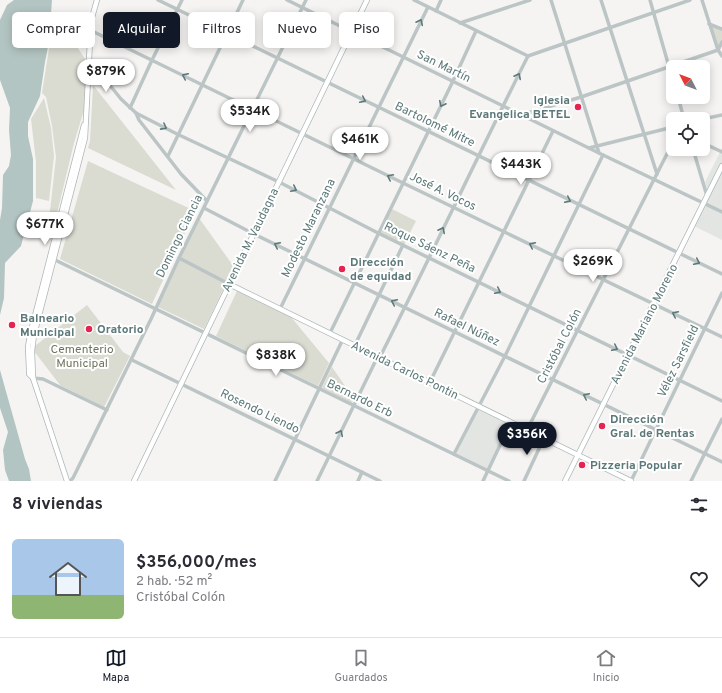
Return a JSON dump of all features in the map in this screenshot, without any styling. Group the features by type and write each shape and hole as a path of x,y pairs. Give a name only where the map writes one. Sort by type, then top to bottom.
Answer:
{"main road":[{"path":"94,12 97,0"},
{"name":"Avenida M. Vaudagna","path":"362,12 368,0"},
{"path":"67,481 32,378 34,373 32,351 34,335 52,259 82,151 87,111 90,48"},
{"name":"Avenida M. Vaudagna","path":"134,481 229,284 304,134 344,48"},
{"name":"Avenida Mariano Moreno","path":"565,481 722,166"},
{"name":"Avenida Carlos Pontin","path":"229,284 631,481"}],"street":[{"name":"Bartolomé Mitre","path":"158,0 188,15"},
{"path":"130,108 182,0"},
{"path":"237,12 243,0"},
{"name":"San Martín","path":"287,0 339,26"},
{"name":"Domingo Ciancia","path":"70,481 73,478 132,360 179,258 306,0"},
{"path":"414,0 528,56"},
{"path":"436,11 441,0"},
{"path":"512,0 515,5"},
{"path":"460,23 530,0"},
{"path":"551,0 599,153"},
{"path":"601,0 657,174"},
{"path":"650,0 667,60"},
{"path":"317,481 376,360 405,308 428,257 454,208 528,56 564,42 690,0"},
{"path":"702,0 718,50 722,56"},
{"name":"Modesto Maranzana","path":"280,308 428,7"},
{"path":"710,24 722,29"},
{"path":"330,333 476,31"},
{"name":"José A. Vocos","path":"95,32 722,337"},
{"path":"691,60 718,50 722,42"},
{"name":"Bartolomé Mitre","path":"255,47 722,274"},
{"path":"168,156 177,134 219,48"},
{"name":"San Martín","path":"385,48 722,212"},
{"name":"Roque Sáenz Peña","path":"89,68 100,73 121,99 136,113 722,401"},
{"path":"521,115 666,69"},
{"path":"136,113 139,120 181,174 207,201"},
{"path":"710,118 722,115"},
{"path":"589,148 666,130"},
{"path":"430,382 553,131"},
{"path":"710,146 722,152"},
{"path":"454,454 530,307 604,155"},
{"name":"Cristóbal Colón","path":"527,430 666,156"},
{"path":"695,156 707,196"},
{"name":"Rafael Núñez","path":"204,208 254,234 722,462"},
{"path":"355,345 403,245"},
{"name":"Avenida Carlos Pontin","path":"179,258 229,284"},
{"name":"Bernardo Erb","path":"52,259 510,481"},
{"name":"Vélez Sarsfield","path":"631,481 706,329 722,293"},
{"path":"275,481 343,339"},
{"name":"Rosendo Liendo","path":"132,360 380,481"},
{"path":"32,378 44,379 107,410"},
{"path":"691,481 722,419"},
{"path":"483,481 511,422"},
{"path":"524,481 544,438"},
{"path":"358,481 362,472"}],"shaded area":[{"path":"14,0 52,0 51,12 12,12 12,48 48,48 40,96 28,122 28,136 33,159 33,201 21,246 5,263 4,298 0,315 0,220 3,175 9,166 11,155 9,130 10,108 0,80 0,20 7,5"},
{"path":"722,148 722,240 694,226 709,197 705,182"},
{"path":"0,370 29,469 31,481 9,481 5,470 3,450 8,432 0,408"},
{"path":"479,409 509,424 488,469 456,454"}],"green space":[{"path":"710,25 722,29 722,41 718,49"},
{"path":"49,48 78,48 87,62 84,110 74,143 54,226 49,220 56,157 46,97 42,93"},
{"path":"93,85 176,190 88,148 90,141"},
{"path":"44,98 51,128 54,156 49,201 36,198 36,162 31,119"},
{"path":"88,161 195,211 152,304 60,259"},
{"path":"392,209 416,221 404,245 381,233"},
{"path":"199,218 234,267 204,329 158,307"},
{"path":"237,291 291,317 329,363 318,386 216,336"},
{"name":"Cementerio Municipal","path":"87,305 123,352 130,356 104,407 60,385 34,351 35,346"},
{"path":"332,367 354,399 352,403 322,388"}],"place":[{"name":"Iglesia Evangelica BETEL","path":"578,107"},
{"name":"Dirección de equidad","path":"342,269"},
{"name":"Balneario Municipal","path":"12,325"},
{"name":"Oratorio","path":"89,329"},
{"name":"Dirección Gral. de Rentas","path":"602,426"},
{"name":"Pizzeria Popular","path":"582,465"}]}
